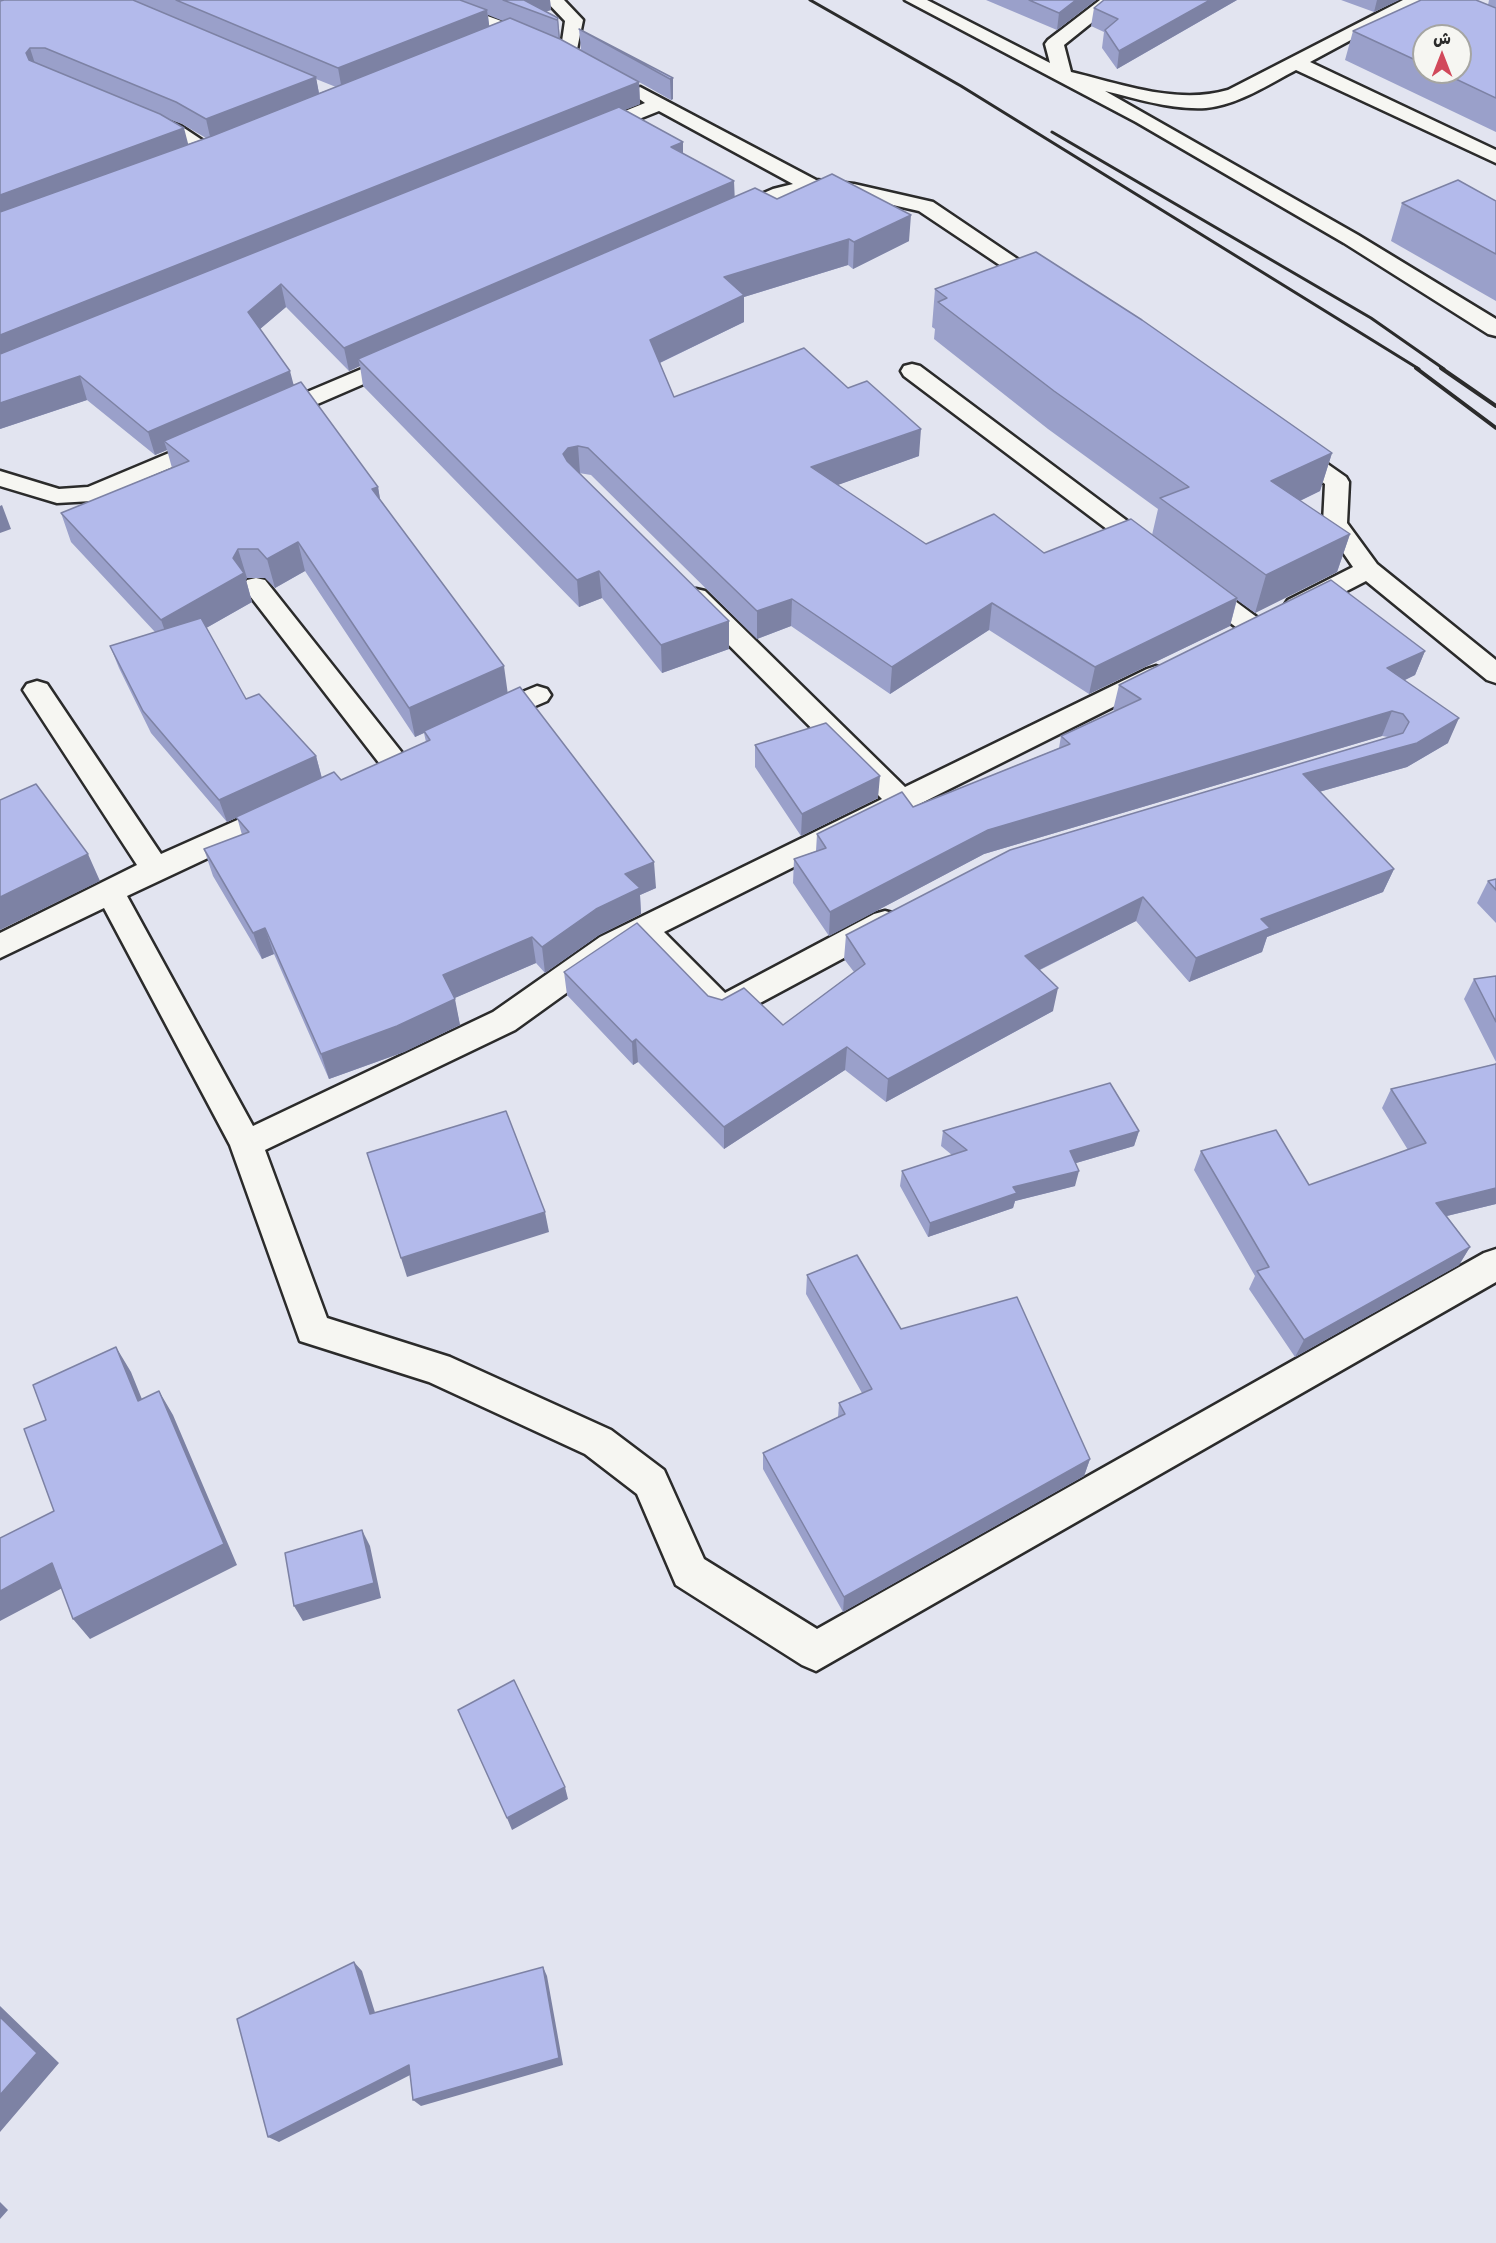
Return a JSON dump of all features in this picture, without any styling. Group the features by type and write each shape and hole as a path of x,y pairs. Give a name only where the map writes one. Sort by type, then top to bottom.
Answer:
{"street":[{"path":"427,0 531,39"},
{"path":"554,0 574,20 569,55"},
{"path":"914,0 1143,118 1351,239 1496,329"},
{"path":"1063,76 1054,44 1111,0"},
{"path":"1063,76 1178,102 1208,102 1235,94 1423,2"},
{"path":"469,48 512,31"},
{"path":"550,47 589,66"},
{"path":"1297,63 1496,157"},
{"path":"620,82 811,186"},
{"path":"572,140 660,104"},
{"path":"131,112 174,130 210,152"},
{"path":"188,160 232,143"},
{"path":"715,222 780,193 811,186 854,190 926,206 1063,297"},
{"path":"256,423 420,351"},
{"path":"912,371 1253,627"},
{"path":"0,478 57,496 92,494 234,432"},
{"path":"1269,434 1337,483 1335,523 1368,570 1496,674"},
{"path":"1221,643 1368,570"},
{"path":"681,583 902,801"},
{"path":"256,586 393,761"},
{"path":"246,1144 504,1022 611,945 1178,664"},
{"path":"37,690 155,869"},
{"path":"465,728 537,695"},
{"path":"0,947 155,869 307,800"},
{"path":"110,892 246,1144 313,1330 437,1368 598,1442 651,1482 690,1572 816,1651 1496,1264"},
{"path":"643,929 722,1009 911,909"}],"building":[{"path":"133,0 316,77 206,119 176,102 45,48 30,48 26,53 29,60 160,114 184,128 0,195 0,1"},
{"path":"176,0 460,0 487,10 338,68"},
{"path":"503,0 524,0 558,18 557,20"},
{"path":"1029,0 1076,0 1059,13"},
{"path":"1104,0 1210,0 1119,51 1105,30 1118,19 1094,8"},
{"path":"1421,0 1476,0 1496,8 1496,98 1466,84 1472,84 1472,24 1412,24 1412,58 1353,31"},
{"path":"510,18 560,39 639,82 0,335 0,212 212,136"},
{"path":"579,29 673,78 670,79"},
{"path":"619,107 683,142 671,147 734,181 344,348 281,284 248,312 290,371 148,432 80,376 0,403 0,354"},
{"path":"832,174 911,215 854,242 849,239 724,277 744,295 650,340 674,397 804,348 848,388 867,381 921,429 811,467 926,544 994,514 1044,553 1131,519 1237,598 1095,667 992,603 892,667 792,599 757,611 588,448 578,446 568,448 563,454 567,461 729,621 661,645 599,571 577,580 358,359 755,188 777,199"},
{"path":"1458,180 1496,201 1496,254 1402,203"},
{"path":"1036,252 1142,320 1332,453 1271,481 1350,534 1266,575 1160,498 1189,487 1054,391 938,302 947,298 935,289"},
{"path":"301,382 378,487 372,489 504,666 409,708 298,542 267,559 258,549 238,549 233,558 244,573 161,620 61,513 189,461 164,441"},
{"path":"1331,580 1425,651 1387,668 1459,718 1417,743 1303,774 1394,869 1261,919 1270,928 1196,958 1143,897 1025,956 1058,988 888,1079 847,1047 724,1127 636,1039 632,1042 564,972 637,923 708,996 722,1000 744,988 783,1025 865,964 846,935 1010,850 1403,733 1409,722 1403,714 1392,711 988,830 830,912 794,859 826,848 817,834 902,792 913,807 1070,744 1061,736 1141,699 1119,685"},
{"path":"201,618 246,699 259,694 316,756 219,800 143,711 110,646"},
{"path":"520,687 654,862 625,874 640,888 596,909 542,947 532,937 443,975 455,999 397,1026 321,1054 265,928 253,933 204,849 249,832 236,817 334,772 341,780 430,740 424,731"},
{"path":"826,723 880,776 802,814 755,745"},
{"path":"36,784 88,854 0,897 0,800"},
{"path":"1496,879 1496,890 1488,881"},
{"path":"1496,976 1496,1022 1474,979"},
{"path":"1496,1064 1496,1188 1436,1203 1470,1247 1304,1340 1257,1271 1269,1267 1201,1151 1276,1130 1309,1185 1426,1143 1391,1089"},
{"path":"1110,1083 1139,1131 1070,1151 1079,1171 1013,1187 1017,1193 930,1223 902,1171 967,1150 943,1131"},
{"path":"506,1111 545,1212 401,1258 367,1153"},
{"path":"857,1255 901,1329 1017,1297 1090,1459 844,1597 763,1453 845,1414 839,1403 872,1389 807,1275"},
{"path":"116,1347 138,1401 159,1391 224,1544 73,1619 52,1563 0,1591 0,1538 54,1511 24,1429 46,1420 33,1385"},
{"path":"362,1530 374,1583 294,1606 285,1553"},
{"path":"514,1680 565,1787 507,1818 458,1710"},
{"path":"354,1962 370,2014 543,1967 559,2058 413,2100 409,2065 268,2137 237,2019"},
{"path":"0,2017 37,2053 0,2095"}],"railway":[{"path":"810,0 961,86 1419,369"},
{"path":"1052,132 1371,318 1444,369"},
{"path":"1416,368 1496,428"},
{"path":"1441,368 1496,406"}]}
